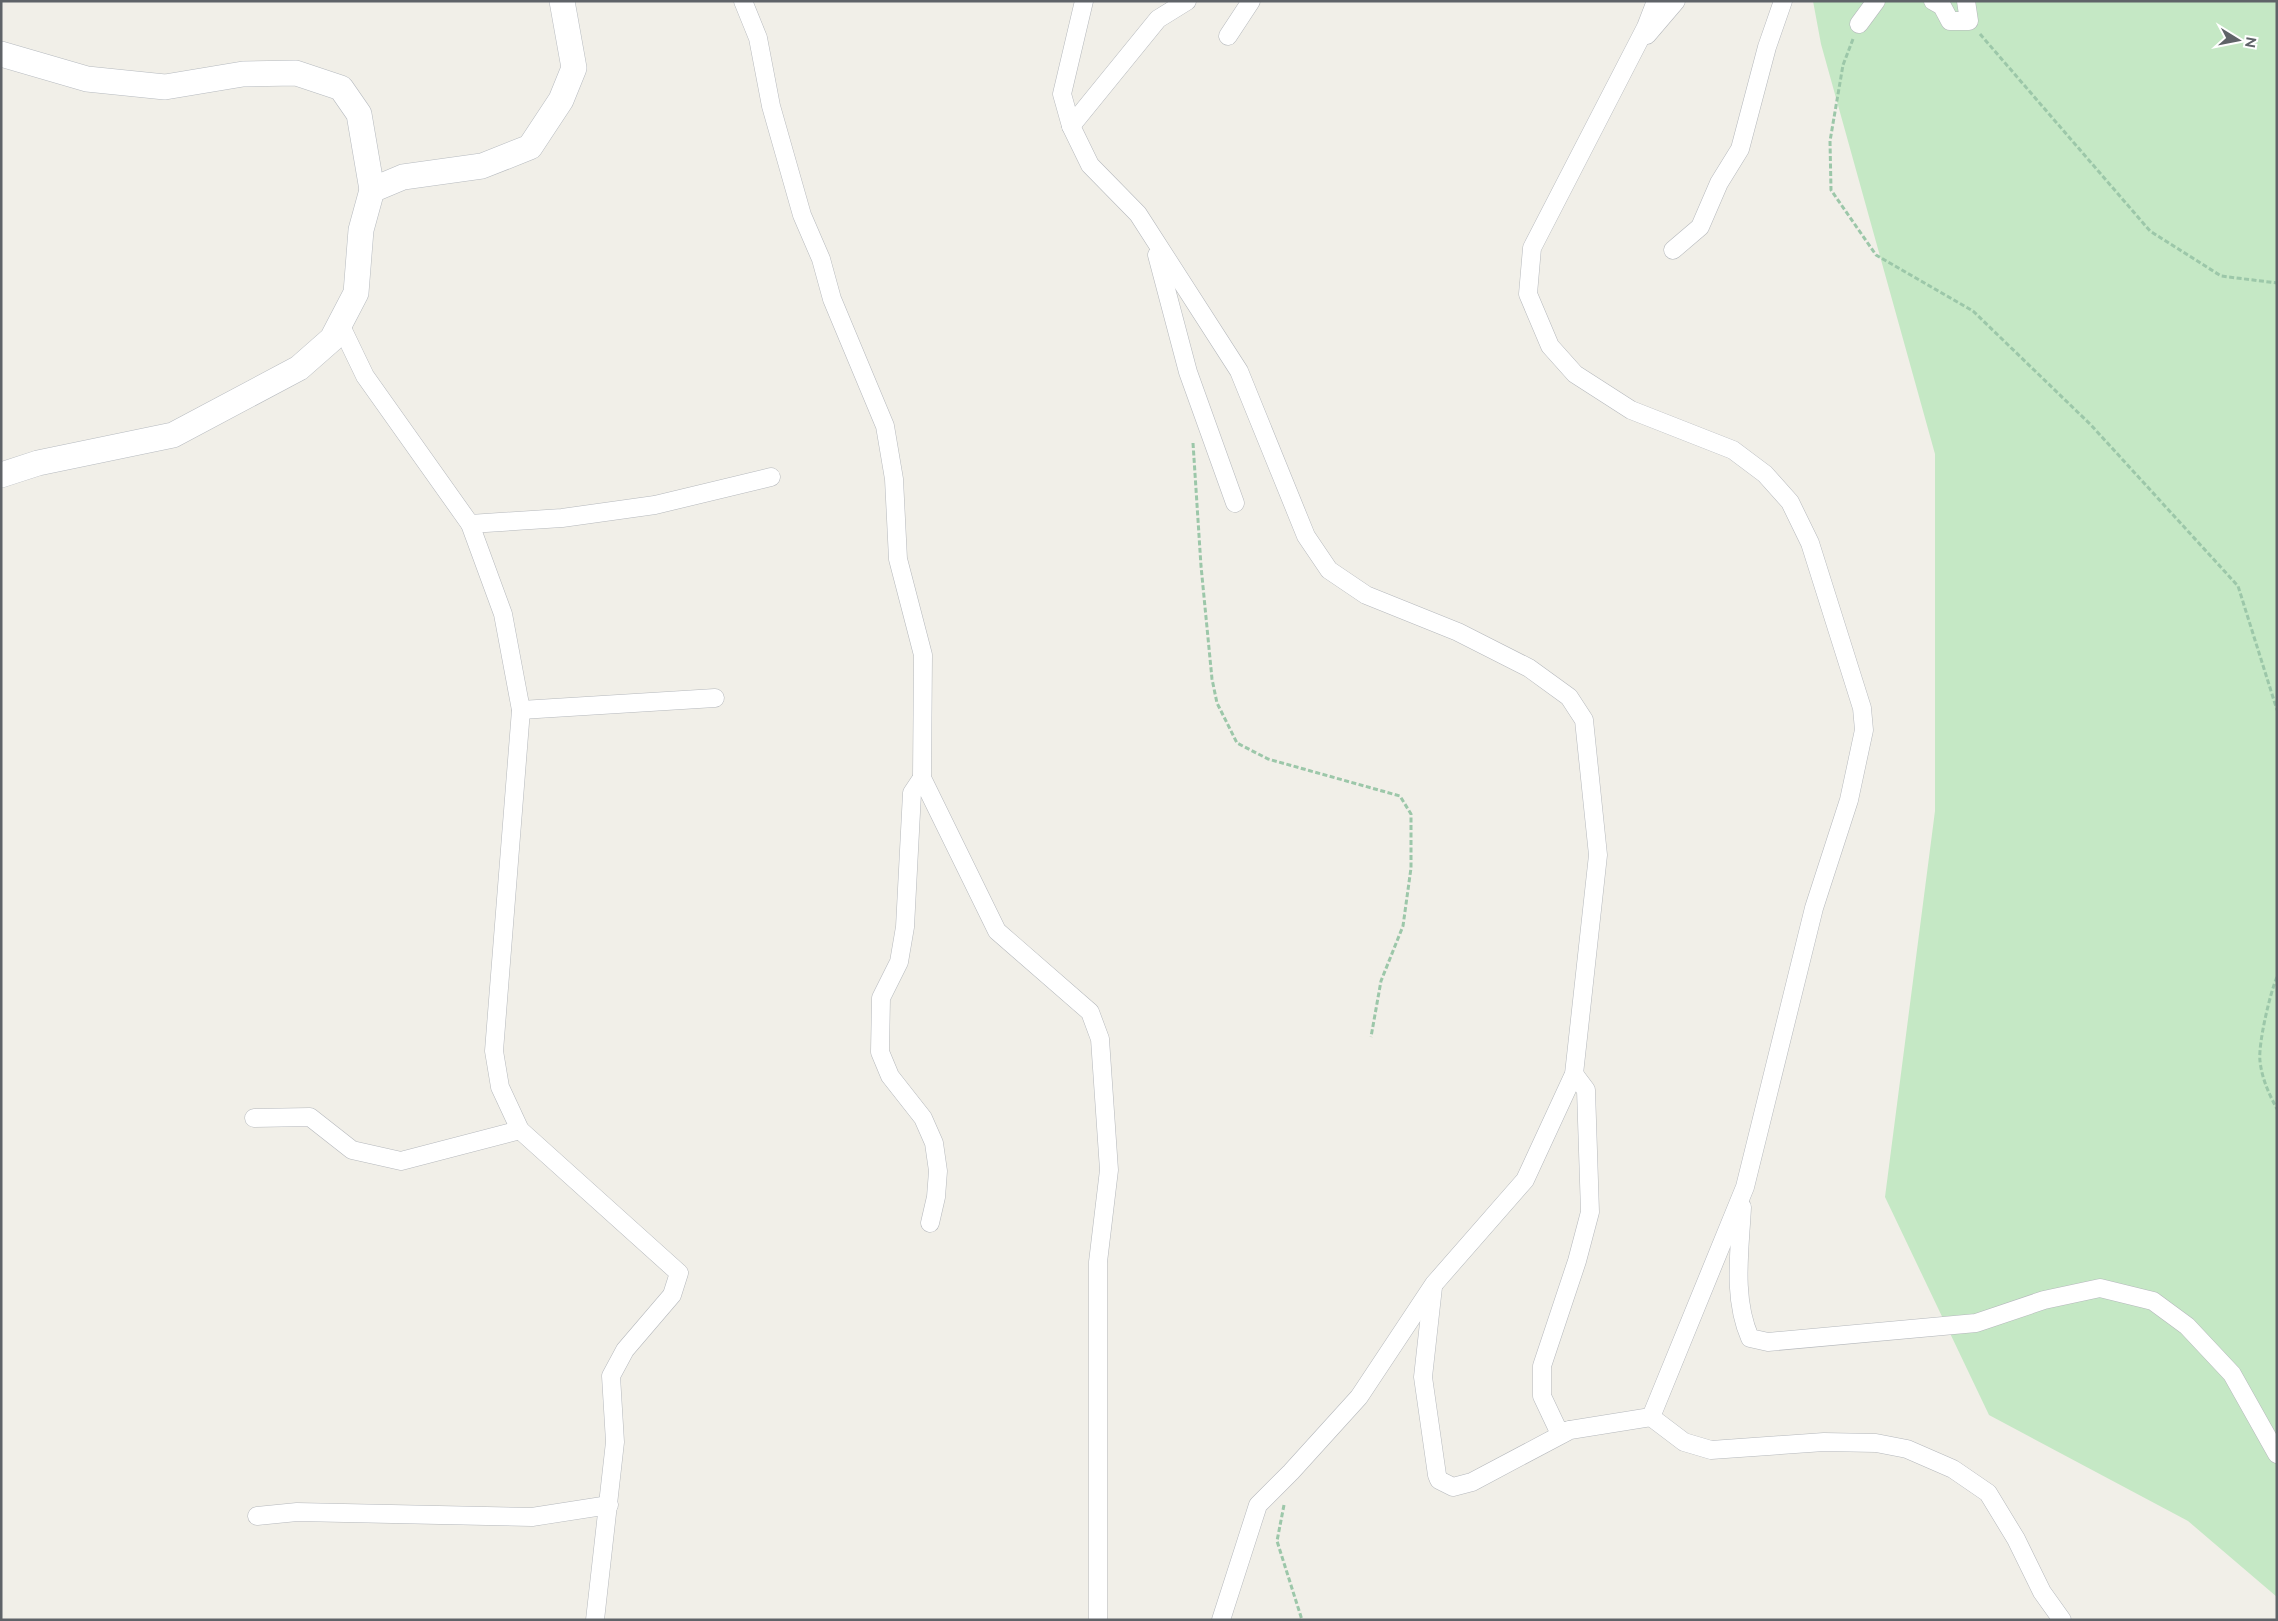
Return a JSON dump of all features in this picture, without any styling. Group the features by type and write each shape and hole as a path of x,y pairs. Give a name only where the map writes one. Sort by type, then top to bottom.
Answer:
{"street":[{"path":"372,190 403,177 482,166 530,147 561,100 574,68 562,1"},
{"path":"743,1 758,38 771,106 802,216 821,259 832,299 885,426 894,479 898,559 923,655 922,778 997,931 1090,1012 1100,1038 1109,1170 1098,1262 1098,1620"},
{"path":"1084,1 1062,94 1071,126 1090,166 1138,214 1239,371 1306,536 1329,570 1366,595 1458,632 1529,668 1568,697 1584,720 1598,855 1574,1074 1525,1180 1434,1284 1359,1397 1291,1472 1258,1505 1221,1620"},
{"path":"1071,126 1158,19 1187,1"},
{"path":"1228,36 1251,1"},
{"path":"1651,1417 1743,1194 1814,908 1849,800 1864,730 1862,708 1810,544 1790,502 1765,474 1733,450 1631,410 1575,374 1550,346 1528,294 1532,248 1637,46 1656,1"},
{"path":"1637,46 1676,1"},
{"path":"1673,250 1700,227 1719,183 1740,149 1767,47 1783,1"},
{"path":"1859,24 1876,1"},
{"path":"1933,1 1942,6 1950,21 1969,21 1966,1"},
{"path":"1,54 87,79 165,87 243,74 296,73 341,88 359,114 372,190 362,230 356,293 332,340 299,368 173,435 38,463 1,475"},
{"path":"1152,238 1188,372 1235,503"},
{"path":"340,324 365,376 470,524 503,614 521,710 494,1051 500,1087 520,1130 679,1273 672,1295 625,1350 611,1376 615,1442 595,1620"},
{"path":"470,524 562,518 655,505 771,477"},
{"path":"521,710 715,698"},
{"path":"922,778 912,793 905,927 899,962 881,998 880,1052 890,1076 923,1118 934,1143 938,1171 936,1197 930,1223"},
{"path":"1574,1074 1586,1090 1590,1212 1578,1261 1542,1366 1542,1396 1559,1432 1651,1417 1684,1442 1711,1450 1824,1442 1876,1443 1907,1449 1953,1469 1988,1493 2016,1539 2042,1592 2062,1620"},
{"path":"254,1118 310,1117 352,1150 401,1161 520,1130"},
{"path":"1743,1194 1739,1292 1744,1323 1750,1338 1768,1342 1976,1323 2044,1300 2100,1288 2154,1301 2187,1326 2232,1374 2277,1454"},
{"path":"1434,1284 1423,1377 1439,1480 1453,1486 1472,1482 1570,1430"},
{"path":"257,1516 297,1512 532,1516 609,1505"}],"path":[{"path":"1969,21 2150,231 2221,276 2277,283"},
{"path":"1859,24 1843,65 1830,141 1831,190 1876,255 1973,311 2091,425 2238,586 2277,710"},
{"path":"1192,440 1201,566 1212,679 1217,703 1237,743 1268,760 1400,796 1410,814 1411,868 1403,926 1381,981 1371,1037"},
{"path":"2277,972 2265,1020 2260,1060 2266,1088 2277,1110"},
{"path":"1291,1472 1277,1541 1302,1620"}],"green space":[{"path":"1813,1 2277,1 2277,1597 2188,1521 1989,1415 1885,1197 1935,811 1935,454 1821,44"}]}
